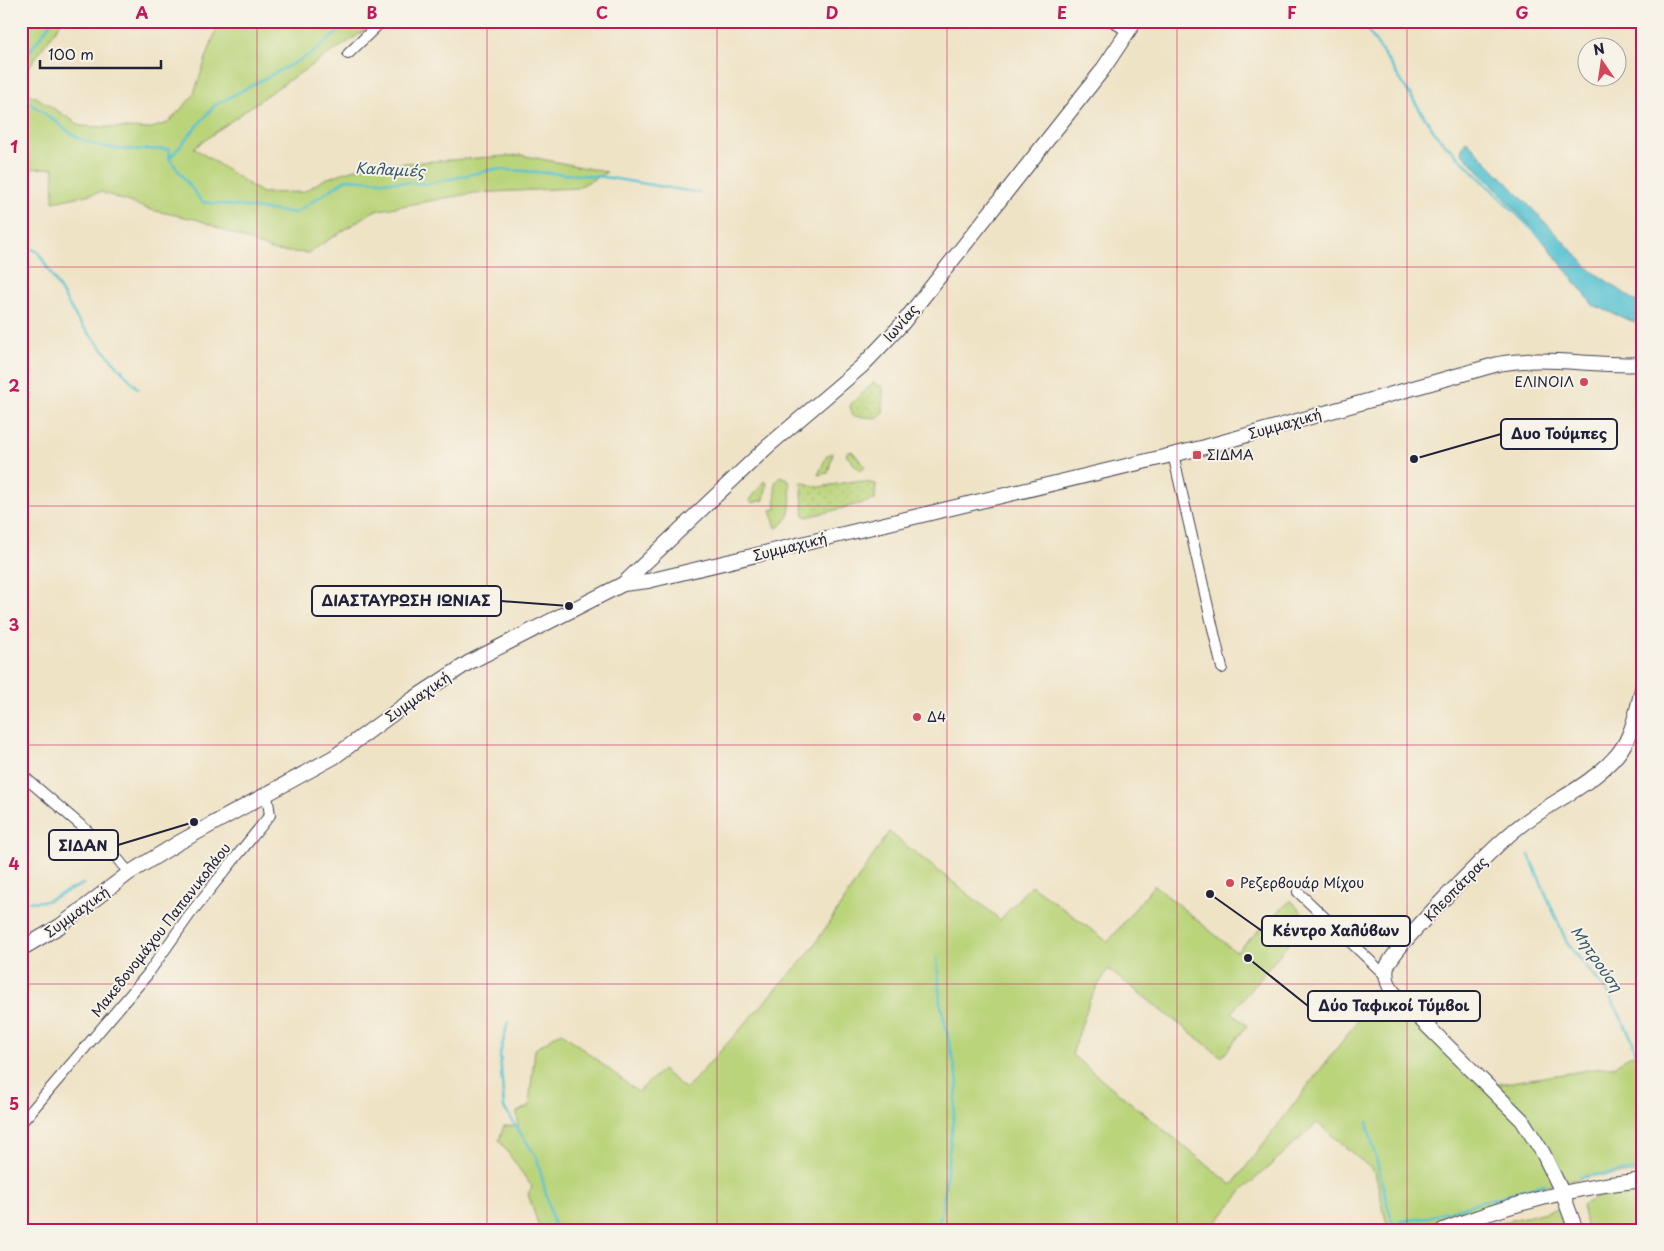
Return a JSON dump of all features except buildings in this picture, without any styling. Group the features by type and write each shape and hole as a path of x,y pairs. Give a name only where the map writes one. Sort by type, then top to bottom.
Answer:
{"street":[{"path":"348,54 382,21"},
{"path":"1112,21 1132,26"},
{"name":"Ιωνίας","path":"623,584 797,420 862,366 902,324 1101,72 1132,26"},
{"name":"Συμμαχική","path":"21,949 60,926 129,873 213,823 334,757 413,699 468,663 623,584 648,581 1173,454 1504,363 1561,360 1608,364 1643,364"},
{"path":"1173,454 1222,668"},
{"path":"643,566 648,581"},
{"name":"Κλεοπάτρας","path":"1387,977 1390,961 1408,939 1510,834 1584,784 1617,755 1629,734 1643,685"},
{"path":"21,774 112,852 129,873"},
{"name":"Μακεδονομάχου Παπανικολάου","path":"21,1123 77,1055 123,1004 190,914 270,815 267,795"},
{"path":"1298,892 1387,977 1393,992 1522,1120 1543,1153 1562,1192 1576,1230"},
{"path":"1444,1230 1520,1202 1602,1184 1643,1180"}],"green space":[{"path":"35,21 62,21 26,71 23,92 36,97 81,126 148,129 168,123 193,96 219,21 373,21 369,28 271,92 194,148 262,193 303,192 325,179 363,166 521,155 607,172 577,188 474,193 374,211 308,253 274,251 199,220 151,210 101,192 53,202 54,168 21,169 21,34"},
{"path":"873,383 883,387 883,414 878,418 852,416 850,405"},
{"path":"848,451 852,451 865,467 860,471 846,455"},
{"path":"833,453 828,473 818,475 827,455"},
{"path":"781,476 789,480 790,507 786,520 776,528 771,510 776,509 775,482"},
{"path":"764,481 767,483 764,500 752,503 750,500"},
{"path":"855,481 876,484 875,500 807,517 804,515 801,482 819,487"},
{"path":"889,832 996,916 999,921 1031,885 1108,942 1154,885 1236,952 1291,900 1308,920 1232,1012 1247,1026 1222,1057 1108,969 1090,999 1072,1055 1232,1185 1382,989 1484,1090 1498,1084 1615,1066 1627,1057 1643,1051 1643,1173 1600,1175 1550,1184 1428,1230 1390,1230 1387,1225 1375,1172 1317,1123 1243,1190 1210,1230 540,1230 528,1194 532,1187 499,1140 504,1126 518,1126 517,1112 529,1106 535,1049 561,1032 638,1092 662,1070 686,1089 809,953"},
{"path":"1643,1191 1643,1230 1587,1230 1582,1205 1604,1194"},
{"path":"1559,1209 1563,1230 1468,1230"}],"water":[{"path":"1466,140 1592,271 1643,306 1643,326 1593,305 1533,228 1461,152"}],"waterway":[{"path":"21,63 52,21"},
{"name":"Καλαμιές","path":"170,158 215,105 311,54 352,21"},
{"path":"1362,21 1437,136 1542,239"},
{"name":"Καλαμιές","path":"21,98 35,106 75,136 86,141 109,148 170,149 169,158 202,202 295,213 347,179 427,184 495,169 604,177 700,193"},
{"path":"21,244 38,252 79,322 138,389"},
{"name":"Μητρούση","path":"1529,855 1567,943 1609,994 1632,1039 1643,1078"},
{"path":"21,902 46,901 83,884"},
{"path":"937,957 940,1001 958,1081 942,1211 937,1230"},
{"path":"508,1022 500,1054 504,1108 537,1158 555,1230"},
{"path":"1367,1122 1394,1230"},
{"path":"1580,1177 1643,1169"},
{"path":"1394,1230 1401,1221 1425,1218 1544,1184"}],"place":[{"name":"ΕΛΙΝΟΙΛ","path":"1584,382"},
{"name":"ΣΙΔΜΑ","path":"1197,455"},
{"name":"Δυο Τούμπες","path":"1414,459"},
{"name":"ΔΙΑΣΤΑΥΡΩΣΗ ΙΩΝΙΑΣ","path":"569,606"},
{"name":"Δ4","path":"917,717"},
{"name":"ΣΙΔΑΝ","path":"194,822"},
{"name":"Ρεζερβουάρ Μίχου","path":"1230,883"},
{"name":"Κέντρο Χαλύβων","path":"1210,894"},
{"name":"Δύο Ταφικοί Τύμβοι","path":"1248,958"}]}
